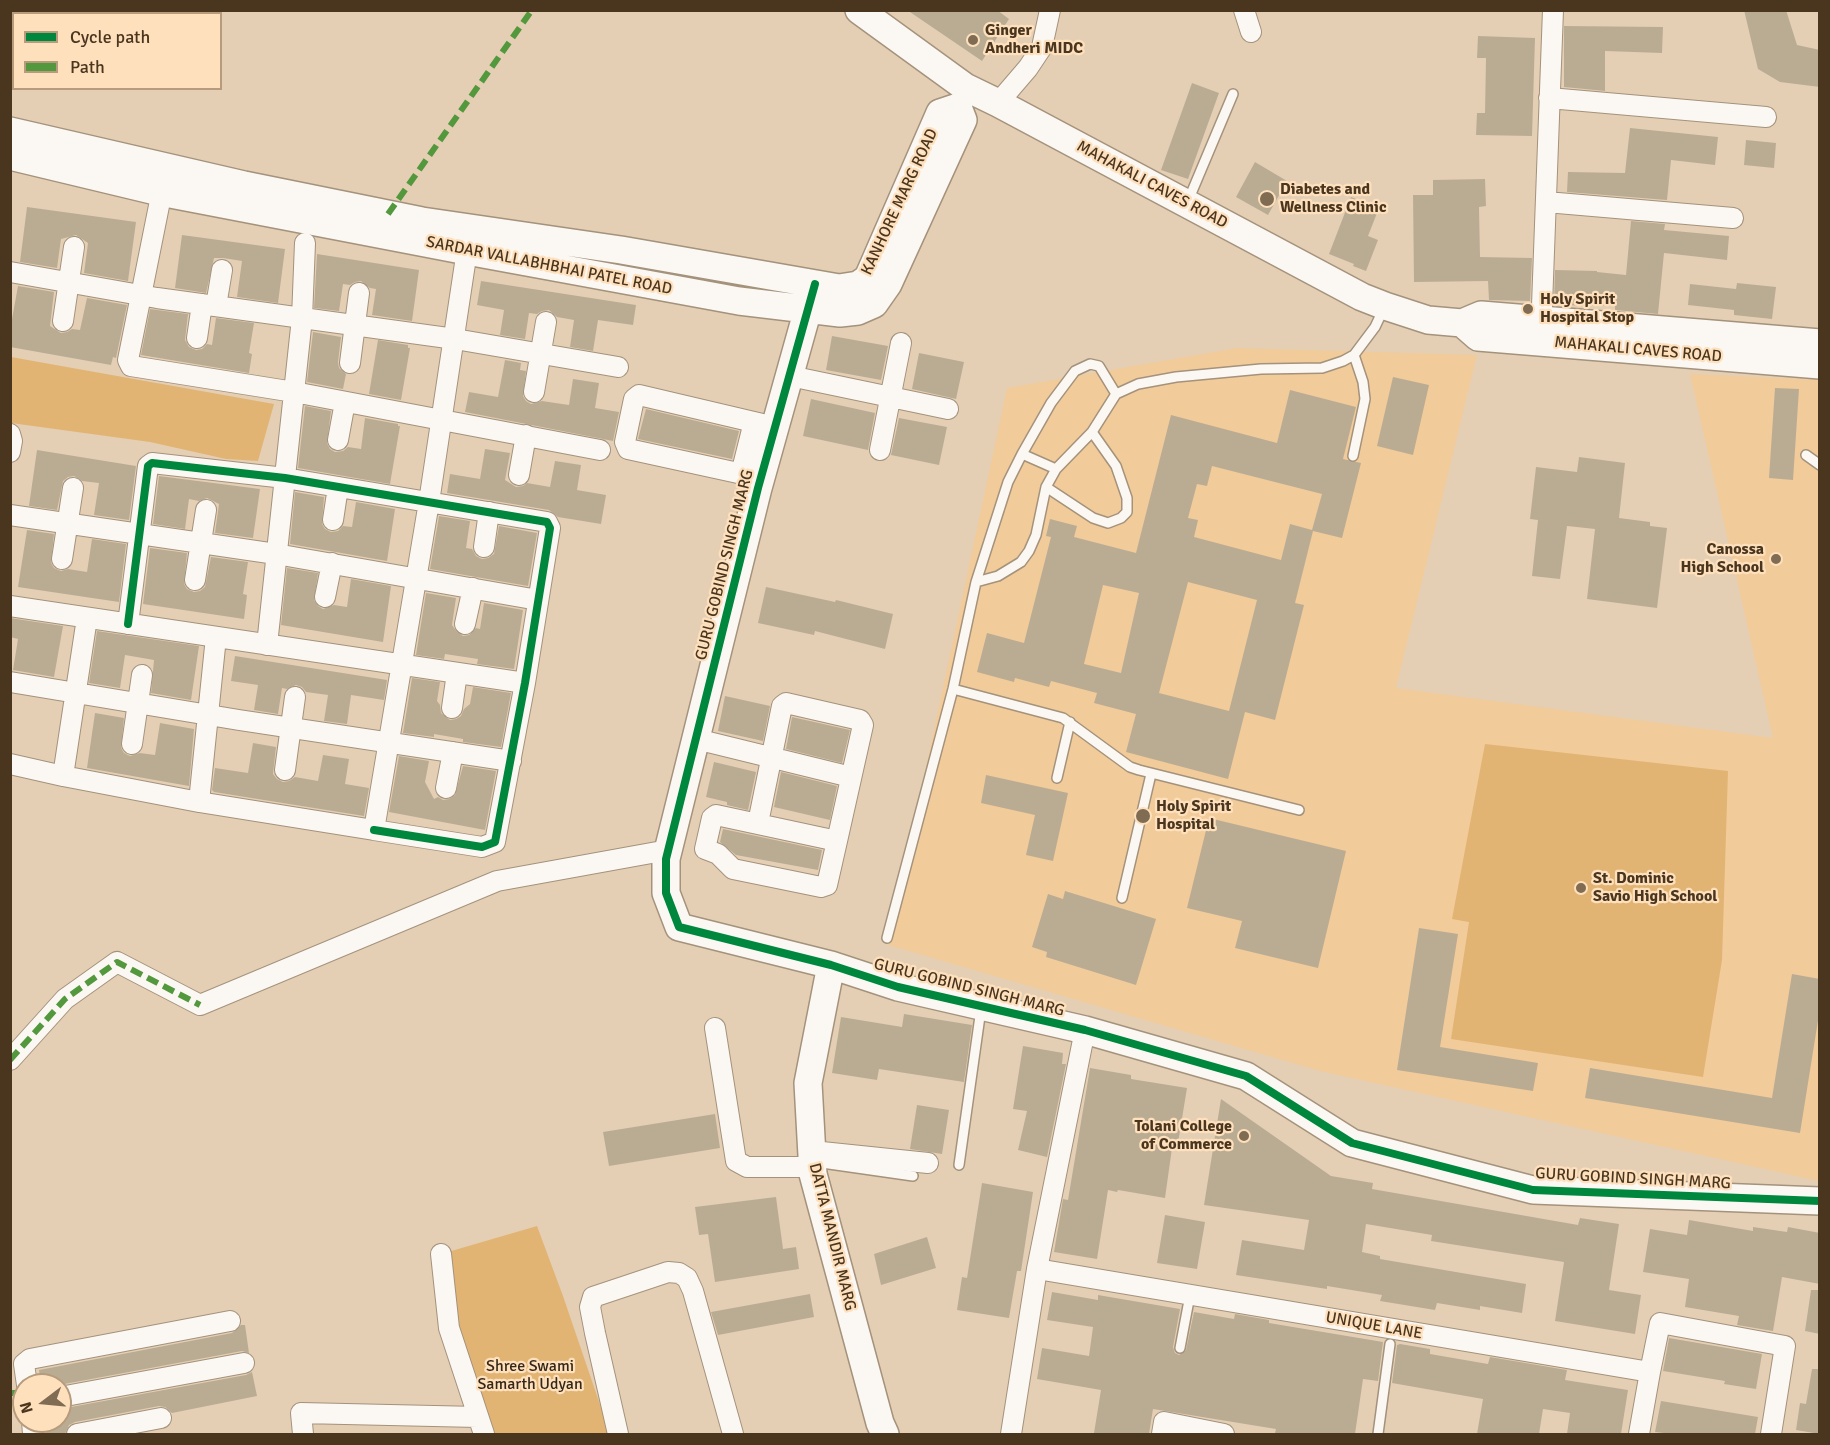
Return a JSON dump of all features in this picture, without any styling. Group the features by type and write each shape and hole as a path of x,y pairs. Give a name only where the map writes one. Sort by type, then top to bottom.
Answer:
{"main road":[{"name":"MAHAKALI CAVES ROAD","path":"859,10 962,97 998,102 1362,297 1385,306 1428,320 1462,322 1478,337 1541,330 1820,343"},
{"name":"KANHORE MARG ROAD","path":"815,284 839,288 858,285 868,278 940,113 962,97"},
{"name":"SARDAR VALLABHBHAI PATEL ROAD","path":"10,156 164,179 468,240 739,301 808,310 858,311 874,304 888,284 963,120 962,97"},
{"name":"SARDAR VALLABHBHAI PATEL ROAD","path":"10,131 164,179"},
{"name":"SARDAR VALLABHBHAI PATEL ROAD","path":"468,240 621,250 815,284"},
{"name":"GURU GOBIND SINGH MARG","path":"815,284 790,376 765,424 751,476 696,739 666,859 666,893 679,927 831,965 898,987 1085,1030 1246,1076 1352,1143 1533,1190 1820,1201"},
{"name":"MAHAKALI CAVES ROAD","path":"1541,330 1820,365"},
{"name":"DATTA MANDIR MARG","path":"831,965 808,1083 813,1160 874,1401 885,1434"}],"street":[{"path":"998,102 1028,68 1042,47 1050,10"},
{"path":"1244,10 1251,32"},
{"path":"1541,330 1553,10"},
{"path":"1549,98 1766,117"},
{"path":"164,179 140,295 129,365 442,419 600,450"},
{"path":"1546,201 1733,218"},
{"path":"374,830 455,339 468,240"},
{"path":"267,645 302,318 305,243"},
{"path":"63,321 74,247"},
{"path":"197,338 222,270"},
{"path":"10,272 140,295 455,339 618,367"},
{"path":"350,363 359,293"},
{"path":"534,392 546,322"},
{"path":"880,450 901,343"},
{"path":"790,376 948,410"},
{"path":"751,476 628,449 625,442 634,399 639,395 765,424"},
{"path":"338,440 345,402"},
{"path":"10,434 12,441 10,452"},
{"path":"519,476 526,435"},
{"path":"10,764 199,802 482,847 490,845 497,838 550,528 549,524 544,521 285,478 150,463 128,624"},
{"path":"333,520 338,487"},
{"path":"62,559 73,488"},
{"path":"195,580 206,510"},
{"path":"484,547 489,512"},
{"path":"10,515 332,563 538,600"},
{"path":"325,597 332,563"},
{"path":"465,624 473,588"},
{"path":"10,606 525,683"},
{"path":"63,776 87,618"},
{"path":"199,802 216,637"},
{"path":"452,708 457,674"},
{"path":"132,744 142,675"},
{"path":"10,682 511,761"},
{"path":"285,770 295,697"},
{"path":"758,824 784,703 860,720 863,725 837,842 827,883 823,887 733,869 718,854 706,850 712,818 715,815 837,842"},
{"path":"696,739 851,777"},
{"path":"446,788 453,752"},
{"path":"10,1060 65,999 117,962 200,1005 497,881 668,850"},
{"path":"715,1028 736,1161 747,1167 813,1160 928,1163"},
{"path":"1011,1434 1037,1269 1085,1030"},
{"path":"303,1434 301,1413 481,1426 449,1328 441,1254"},
{"name":"UNIQUE LANE","path":"1037,1269 1650,1372"},
{"path":"618,1434 590,1307 592,1297 668,1272 679,1273 687,1278 693,1291 733,1434"},
{"path":"25,1373 24,1364 30,1359 230,1321"},
{"path":"1639,1434 1660,1323 1785,1347 1771,1434"},
{"path":"72,1394 244,1363"},
{"path":"77,1434 161,1418"},
{"path":"1162,1434 1164,1422 1224,1434"}],"lane":[{"path":"1187,204 1233,94"},
{"path":"976,582 998,576 1020,562 1029,551 1036,536 1046,487 1056,469 1092,432 1116,394 1138,384 1176,377 1261,369 1322,368 1354,355 1375,327 1385,306"},
{"path":"1353,456 1365,399 1363,382 1354,355"},
{"path":"887,938 953,689 976,582 1008,482 1051,403 1075,371 1089,364 1099,366 1116,394"},
{"path":"1046,487 1093,518 1108,524 1121,518 1126,512 1127,498 1116,466 1092,432"},
{"path":"1022,454 1056,469"},
{"path":"953,689 1056,716 1070,722 1130,767 1299,810"},
{"path":"1057,778 1070,722"},
{"path":"1122,898 1151,774"},
{"path":"959,1166 981,1006"},
{"path":"813,1160 913,1176"},
{"path":"1180,1348 1190,1295"},
{"path":"1378,1434 1390,1344"}],"shaded area":[{"path":"1237,348 1477,355 1396,688 1773,738 1690,374 1819,380 1819,1181 1320,1071 888,945 1007,388"}],"green space":[{"path":"11,357 274,404 258,461 226,459 150,442 11,423"},
{"path":"1485,744 1728,771 1722,960 1703,1077 1451,1039 1469,922 1452,919"},
{"name":"Shree Swami Samarth Udyan","path":"537,1226 610,1434 486,1434 441,1254"}],"building":[{"name":"Ginger Andheri MIDC","path":"907,10 997,10 1009,19 982,61"},
{"path":"1744,10 1786,10 1797,45 1820,50 1820,87 1780,82 1758,69"},
{"path":"1564,26 1663,27 1662,53 1605,51 1605,91 1564,87"},
{"path":"1478,36 1535,38 1532,136 1476,135 1477,113 1485,113 1486,58 1477,58"},
{"path":"1192,83 1219,93 1188,179 1161,170"},
{"path":"1630,128 1718,137 1715,165 1671,160 1667,200 1567,192 1568,172 1625,173"},
{"path":"1746,140 1776,143 1774,168 1744,165"},
{"path":"1255,162 1287,181 1268,215 1236,197"},
{"path":"1485,179 1486,206 1479,207 1480,257 1532,258 1530,301 1489,300 1488,281 1414,282 1413,195 1433,195 1433,180"},
{"path":"1351,197 1379,208 1368,236 1378,240 1366,271 1329,254"},
{"path":"27,207 136,222 128,281 84,273 88,243 76,235 61,239 57,268 20,262"},
{"path":"1631,221 1665,224 1664,230 1729,236 1727,260 1664,253 1658,314 1615,310 1615,306 1554,305 1555,270 1597,271 1626,275"},
{"path":"182,235 285,249 278,303 237,297 242,261 223,258 214,258 206,293 175,288"},
{"path":"317,254 419,270 412,321 372,315 376,289 370,288 361,281 350,285 343,284 339,311 314,308"},
{"path":"481,281 636,305 633,325 598,320 593,351 570,347 574,320 557,317 549,310 537,314 529,313 525,339 500,335 504,310 477,305"},
{"path":"1737,283 1776,287 1772,319 1734,315 1734,310 1688,305 1690,284 1736,289"},
{"path":"18,286 54,292 50,326 61,333 72,329 80,330 87,298 127,305 116,358 113,357 111,365 10,347 10,330"},
{"path":"150,309 188,314 185,340 189,347 196,350 202,349 207,344 212,345 216,318 254,323 249,353 252,354 249,373 141,355"},
{"path":"313,332 341,337 338,362 339,368 346,374 343,389 307,382"},
{"path":"832,336 888,346 881,380 826,370"},
{"path":"378,340 408,345 410,348 401,400 369,394"},
{"path":"919,353 964,362 956,399 912,389"},
{"path":"505,360 521,363 520,370 526,371 523,396 531,404 542,401 569,405 573,379 599,383 595,408 619,412 613,441 465,412 469,392 498,397"},
{"path":"1393,377 1429,385 1413,455 1377,446"},
{"path":"1775,388 1799,389 1793,480 1769,478"},
{"path":"1290,390 1356,407 1343,459 1361,463 1342,538 1313,531 1295,603 1304,605 1275,720 1245,712 1228,779 1126,752 1136,714 1094,703 1097,693 1051,681 1049,687 1015,678 1014,682 977,672 987,633 1024,643 1051,537 1046,536 1050,519 1077,526 1074,537 1136,553 1171,415 1277,443","holes":["1212,466 1322,494 1312,530 1290,524 1281,560 1194,537 1198,520 1188,518 1197,484 1207,486","1188,582 1257,600 1229,711 1159,693","1103,585 1139,593 1121,673 1084,664"]},
{"path":"811,399 875,413 868,450 803,436"},
{"path":"305,406 331,411 327,443 335,452 343,451 348,447 361,449 365,418 398,424 400,426 390,484 298,468"},
{"path":"646,409 739,431 732,459 638,439"},
{"path":"899,418 947,427 939,465 891,455"},
{"path":"485,449 510,453 505,480 516,487 527,483 550,487 555,461 581,465 577,490 606,495 601,524 558,517 549,510 447,493 450,474 480,479"},
{"path":"37,450 136,466 129,520 94,515 99,483 82,481 74,476 63,481 57,510 29,506"},
{"path":"1579,457 1625,463 1619,518 1650,522 1650,526 1667,528 1657,608 1587,599 1595,529 1567,526 1560,579 1532,576 1538,520 1530,519 1536,467 1577,472"},
{"path":"159,476 260,489 253,538 215,533 219,504 207,498 199,501 189,499 185,529 153,524"},
{"path":"295,492 324,497 322,524 331,532 338,531 343,526 352,527 356,502 395,509 387,561 290,544"},
{"path":"439,516 470,521 466,548 472,549 476,556 482,559 494,554 499,526 537,533 528,586 430,569"},
{"path":"27,530 54,534 51,563 54,568 61,571 68,569 87,572 92,539 126,544 119,602 18,587"},
{"path":"150,548 187,553 184,584 187,589 194,592 205,587 211,557 248,562 243,594 247,595 244,619 143,604"},
{"path":"287,568 318,573 314,600 323,609 334,605 347,607 351,579 391,586 383,642 281,625"},
{"path":"766,587 835,602 836,600 893,614 885,649 815,631 814,635 758,623"},
{"path":"426,593 456,598 452,625 463,636 469,635 476,628 480,629 484,603 523,610 514,669 477,664 478,659 445,654 444,659 416,655"},
{"path":"10,618 63,626 54,677 13,670 18,639 10,637"},
{"path":"97,631 199,646 191,700 151,693 154,660 125,655 120,688 89,683"},
{"path":"235,656 387,680 384,700 351,695 347,724 324,721 328,695 306,692 302,687 296,685 287,689 282,688 278,714 254,710 258,685 231,681"},
{"path":"412,678 440,682 437,701 441,713 450,720 461,716 470,704 473,687 511,693 501,747 463,742 463,739 434,734 434,737 403,733"},
{"path":"725,696 770,706 763,741 718,731"},
{"path":"95,713 124,718 121,748 130,756 140,753 155,755 160,723 194,729 189,786 87,768"},
{"path":"792,717 850,730 842,763 786,749"},
{"path":"253,743 276,747 273,774 283,782 295,777 318,781 323,755 349,759 345,784 369,788 364,816 214,792 212,790 215,768 248,773"},
{"path":"399,756 429,761 425,782 434,799 438,797 443,800 449,799 455,795 463,766 496,771 485,830 389,812"},
{"path":"714,762 756,772 748,810 706,797"},
{"path":"781,772 837,786 830,820 774,807"},
{"path":"986,775 1068,793 1053,861 1026,855 1035,815 981,803"},
{"path":"1209,818 1346,851 1318,968 1235,948 1242,921 1187,908"},
{"path":"723,829 822,850 818,870 736,855 720,842"},
{"path":"1065,891 1156,919 1136,985 1046,957 1047,952 1032,947 1048,894 1063,899"},
{"path":"1419,928 1458,934 1440,1047 1538,1063 1533,1091 1397,1070"},
{"path":"1792,974 1820,979 1820,1008 1800,1133 1585,1098 1590,1068 1772,1098"},
{"path":"904,1014 972,1025 964,1082 879,1069 877,1080 832,1073 841,1017 902,1027"},
{"path":"1023,1046 1063,1053 1062,1064 1066,1064 1047,1157 1018,1150 1027,1111 1013,1109"},
{"path":"1090,1068 1131,1075 1131,1079 1187,1088 1177,1149 1172,1148 1165,1198 1108,1190 1097,1259 1054,1252 1063,1199 1068,1200"},
{"path":"1221,1099 1331,1176 1373,1183 1372,1189 1578,1225 1580,1218 1619,1224 1609,1290 1641,1295 1635,1334 1555,1321 1564,1262 1431,1241 1432,1235 1366,1224 1362,1252 1380,1256 1380,1259 1526,1284 1522,1313 1480,1306 1480,1310 1437,1303 1435,1310 1380,1301 1382,1295 1236,1275 1242,1240 1304,1250 1309,1220 1204,1205"},
{"path":"917,1105 949,1110 942,1154 910,1149"},
{"path":"715,1114 720,1148 609,1166 603,1132"},
{"path":"982,1183 1033,1192 1021,1271 1017,1271 1009,1318 957,1310 962,1277 967,1278"},
{"path":"776,1197 783,1249 796,1247 799,1269 715,1282 708,1234 699,1235 695,1207"},
{"path":"1165,1215 1205,1222 1197,1269 1157,1263"},
{"path":"1689,1220 1753,1231 1753,1227 1787,1232 1788,1227 1820,1233 1820,1284 1782,1277 1773,1331 1737,1325 1739,1316 1685,1307 1689,1279 1643,1272 1650,1229 1687,1235"},
{"path":"927,1237 936,1268 881,1285 874,1254"},
{"path":"1811,1290 1820,1290 1820,1334 1805,1331"},
{"path":"1052,1292 1098,1300 1098,1295 1180,1309 1173,1347 1175,1353 1179,1355 1186,1350 1194,1312 1234,1319 1235,1314 1269,1320 1269,1323 1383,1342 1378,1381 1363,1379 1355,1434 1275,1433 1276,1429 1153,1409 1149,1434 1094,1433 1101,1390 1037,1379 1042,1348 1089,1356 1093,1327 1047,1320"},
{"path":"810,1294 814,1317 718,1335 711,1312"},
{"path":"241,1325 245,1325 249,1353 242,1351 72,1383 72,1373 39,1373 39,1370 232,1333"},
{"path":"1669,1338 1762,1354 1756,1389 1724,1384 1725,1381 1663,1371"},
{"path":"1397,1345 1430,1349 1430,1354 1488,1364 1490,1357 1567,1370 1565,1380 1628,1390 1621,1434 1567,1434 1570,1413 1543,1409 1539,1434 1477,1434 1483,1399 1392,1383"},
{"path":"1812,1369 1820,1369 1820,1434 1796,1430 1800,1403 1806,1404"},
{"path":"252,1372 257,1396 172,1413 165,1407 159,1406 72,1424 72,1407 246,1375"},
{"path":"1661,1401 1758,1417 1755,1434 1655,1432"}],"marked path":[{"path":"388,214 532,10"},
{"path":"10,1060 65,999 117,962 200,1005"}],"cycle path":[{"path":"815,284 758,488 666,859 666,893 679,927 831,965 898,987 1085,1030 1246,1076 1352,1143 1533,1190 1820,1201"},
{"path":"128,624 148,466 152,463 285,478 547,522 550,528 525,683 495,842 482,847 374,830"}],"place":[{"name":"Ginger Andheri MIDC","path":"973,40"},
{"name":"Diabetes and Wellness Clinic","path":"1267,199"},
{"name":"Holy Spirit Hospital Stop","path":"1528,309"},
{"name":"Canossa High School","path":"1776,559"},
{"name":"Holy Spirit Hospital","path":"1143,816"},
{"name":"St. Dominic Savio High School","path":"1581,888"},
{"name":"Tolani College of Commerce","path":"1244,1136"}]}
